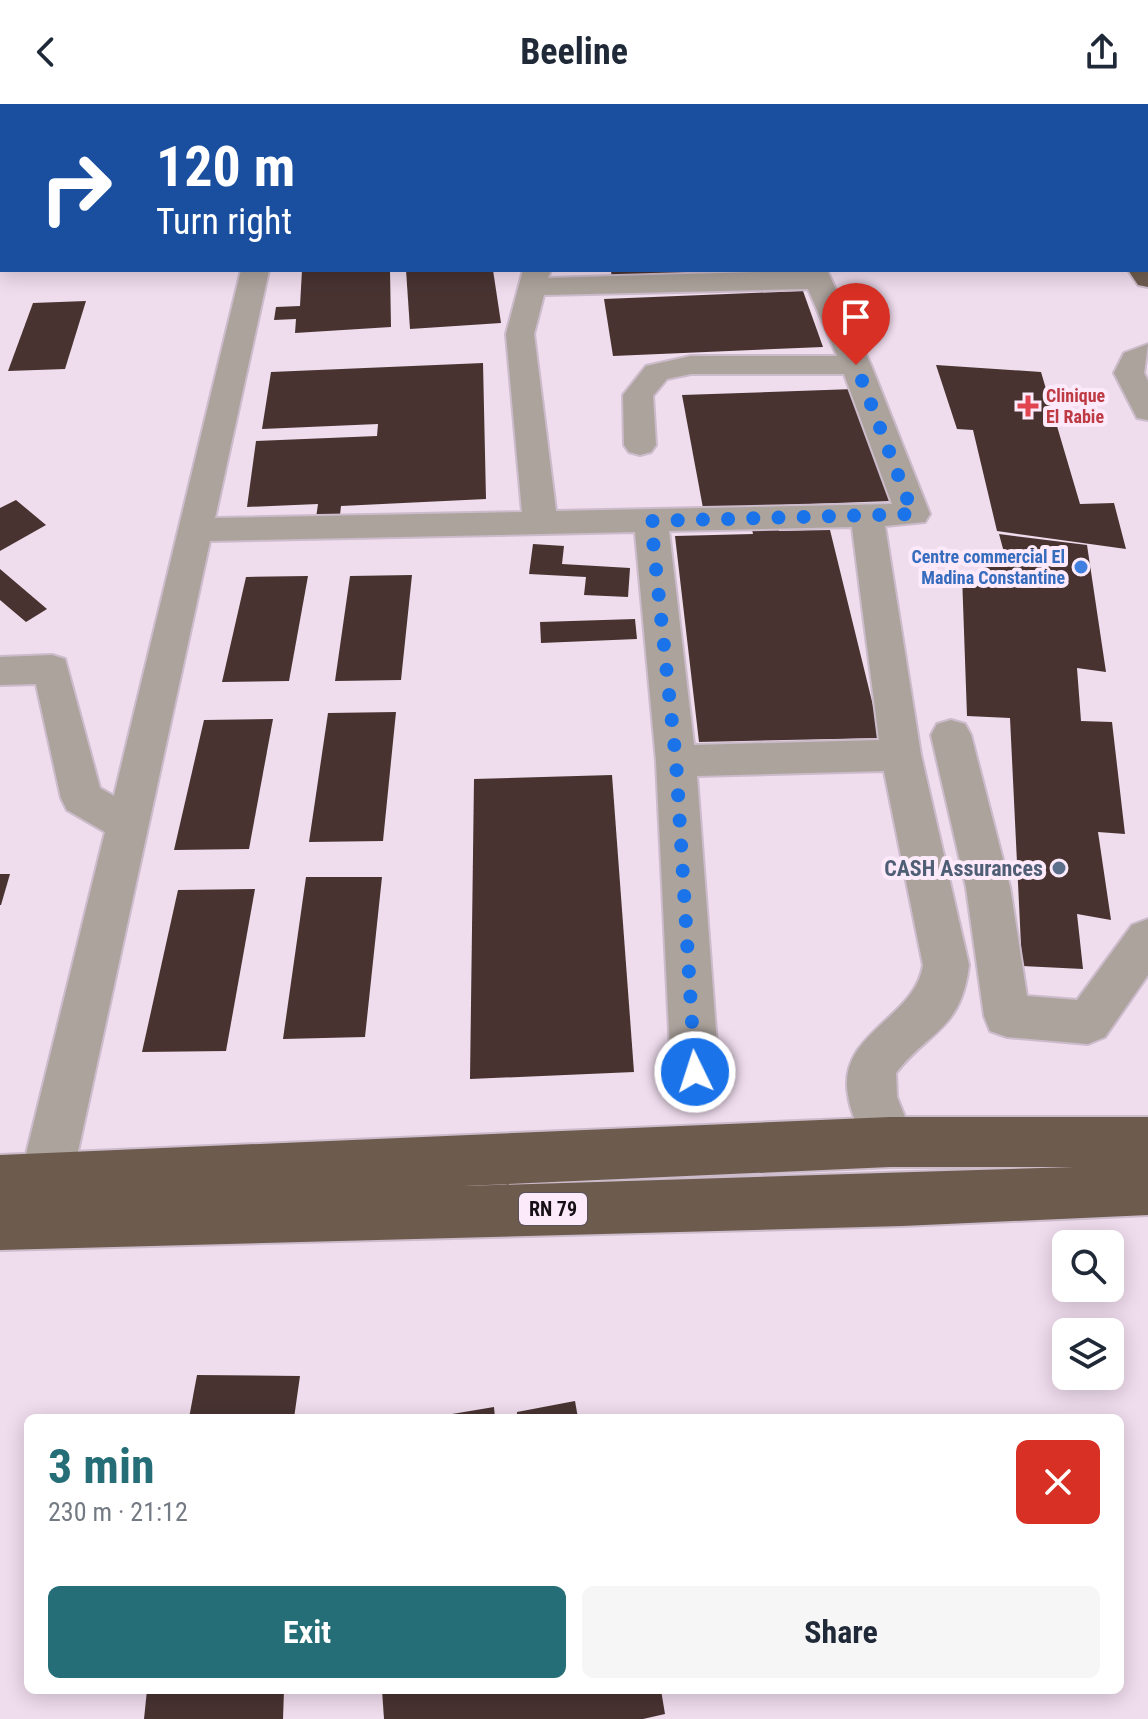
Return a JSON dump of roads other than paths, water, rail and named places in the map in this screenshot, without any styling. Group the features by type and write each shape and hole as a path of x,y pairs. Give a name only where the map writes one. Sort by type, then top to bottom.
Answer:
{"highway":[{"path":"23,1180 890,1142 1148,1142"},
{"name":"RN 79","path":"0,1224 902,1200 1148,1189"}],"street":[{"path":"23,1180 128,825 255,272"},
{"path":"195,530 651,521 913,514 856,365 816,276 536,279 520,334 540,523"},
{"path":"1148,353 1134,359 1129,373 1148,411"},
{"path":"640,445 638,395 657,372 691,365 856,365"},
{"path":"867,516 901,755 946,965 938,999 928,1014 886,1049 875,1064 871,1080 873,1098 890,1142"},
{"path":"651,521 676,761 695,1072"},
{"path":"0,671 52,669 82,798 128,825"},
{"path":"951,735 988,887 1007,1016 1088,1022 1148,939"},
{"path":"676,761 901,755"}],"place":[{"name":"Clinique El Rabie","path":"1028,406"},
{"name":"Centre commercial El Madina Constantine","path":"1081,567"},
{"name":"CASH Assurances","path":"1059,868"}]}
